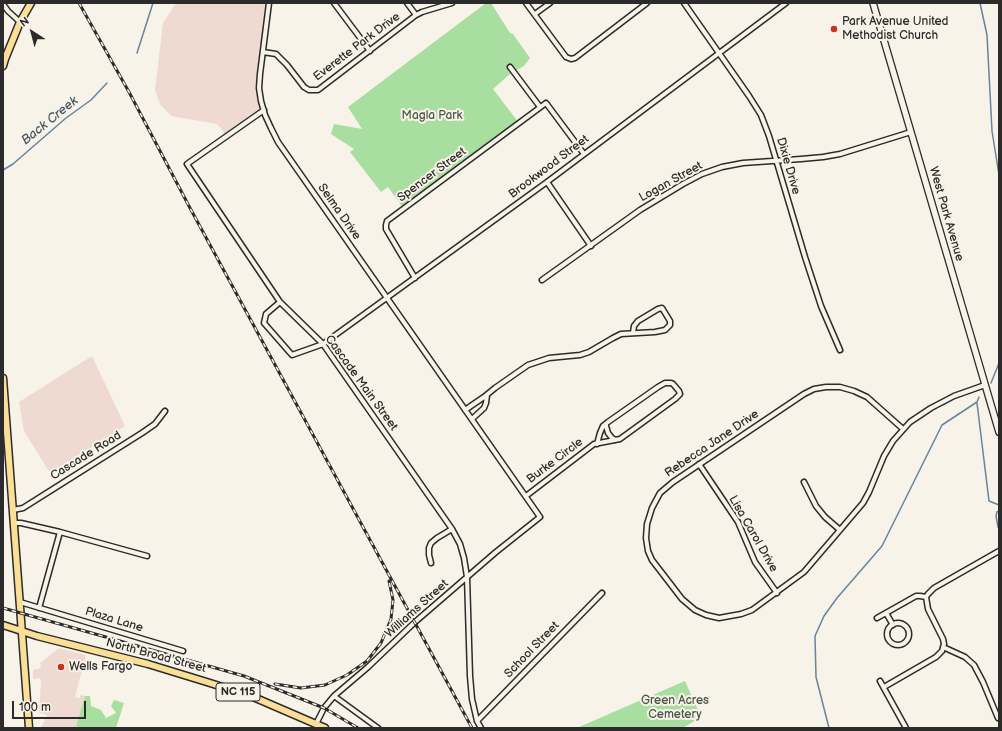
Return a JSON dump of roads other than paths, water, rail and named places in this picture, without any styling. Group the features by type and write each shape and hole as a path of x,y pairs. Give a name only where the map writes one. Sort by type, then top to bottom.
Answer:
{"main road":[{"path":"3,66 20,22 30,3"},
{"name":"West Park Avenue","path":"873,3 999,432"},
{"path":"3,378 29,728"},
{"name":"NC 115","path":"3,625 22,631"},
{"name":"North Broad Street","path":"22,631 198,679 251,696 325,728"}],"street":[{"name":"Selma Drive","path":"269,3 260,74 260,88 264,110 278,142 540,517"},
{"path":"334,3 370,51"},
{"path":"407,3 416,15"},
{"name":"Everette Park Drive","path":"263,52 276,54 287,65 304,87 308,90 318,90 416,15 452,3"},
{"path":"526,3 566,57 571,59 647,3"},
{"path":"535,14 550,3"},
{"name":"Dixie Drive","path":"684,3 761,115 769,136 814,287 840,350"},
{"name":"Brookwood Street","path":"280,302 266,314 264,323 292,355 323,344 547,182 786,3"},
{"path":"3,4 20,22"},
{"path":"510,67 540,107 546,103 584,154"},
{"name":"Spencer Street","path":"415,278 386,229 388,221 540,107"},
{"name":"Cascade Main Street","path":"264,110 187,164 280,302 323,344 452,529 460,544 467,577 472,699 477,721 481,728"},
{"name":"Logan Street","path":"542,280 640,210 702,174 722,167 743,163 823,157 840,154 911,132"},
{"path":"547,182 591,246"},
{"path":"466,410 528,365 549,358 589,352 621,334 655,332 665,330 670,325 670,321 662,308 658,309 638,321 634,326 633,333"},
{"name":"Burke Circle","path":"526,496 594,444 597,444 620,439 675,399 680,394 679,390 673,384 664,383 606,423 600,433 597,444"},
{"name":"Rebecca Jane Drive","path":"903,429 867,397 854,390 840,387 826,387 804,394 699,464 660,493 652,508 647,524 646,538 648,551 652,560 682,599 695,610 706,615 719,618 741,614 752,610 804,572 863,503 884,456 893,440 910,422 931,408 954,396 985,385"},
{"path":"472,419 484,408 487,395"},
{"name":"Cascade Road","path":"13,510 23,508 142,433 155,424 165,411"},
{"path":"606,423 608,433 615,440"},
{"name":"Lisa Carol Drive","path":"699,464 738,522 755,562 777,592"},
{"path":"804,482 816,506 825,517 840,530"},
{"name":"Williams Street","path":"316,724 324,708 334,696 368,667 415,622 540,517"},
{"path":"14,523 21,523 60,532 147,556"},
{"path":"431,563 428,555 431,543 452,529"},
{"path":"39,608 60,532"},
{"path":"884,687 940,654 943,647 943,639 928,608 926,597 928,594 934,588 999,551"},
{"name":"School Street","path":"477,721 602,593"},
{"path":"878,618 916,596 926,597"},
{"name":"Plaza Lane","path":"20,602 183,651"},
{"path":"886,613 893,625"},
{"path":"902,624 909,631 909,637 905,643 896,645 889,639 889,630 893,625 902,624"},
{"path":"943,647 965,657 974,665 998,718"},
{"path":"880,681 906,728"},
{"path":"334,696 378,728"}],"waterway":[{"name":"Back Creek","path":"137,53 153,3"},
{"path":"980,3 987,35 992,131 999,175"},
{"name":"Back Creek","path":"3,170 13,164 66,118 91,100 107,83"},
{"path":"991,383 999,363"},
{"path":"829,728 816,677 815,636 824,616 837,598 882,546 942,425 977,402 979,397"},
{"path":"977,403 989,501 999,505"},
{"path":"998,527 996,516 997,512 999,511"}],"railway":[{"path":"79,3 129,92 190,208 472,728"},
{"path":"275,684 301,688 325,685 347,675 367,661 381,643 391,619 393,600 389,581"},
{"path":"3,608 244,676 324,708 358,728"}],"place":[{"name":"Park Avenue United Methodist Church","path":"834,29"},
{"name":"Wells Fargo","path":"61,667"}],"park label":[{"name":"Magla Park","path":"432,116"},
{"name":"Green Acres Cemetery","path":"675,708"}]}
